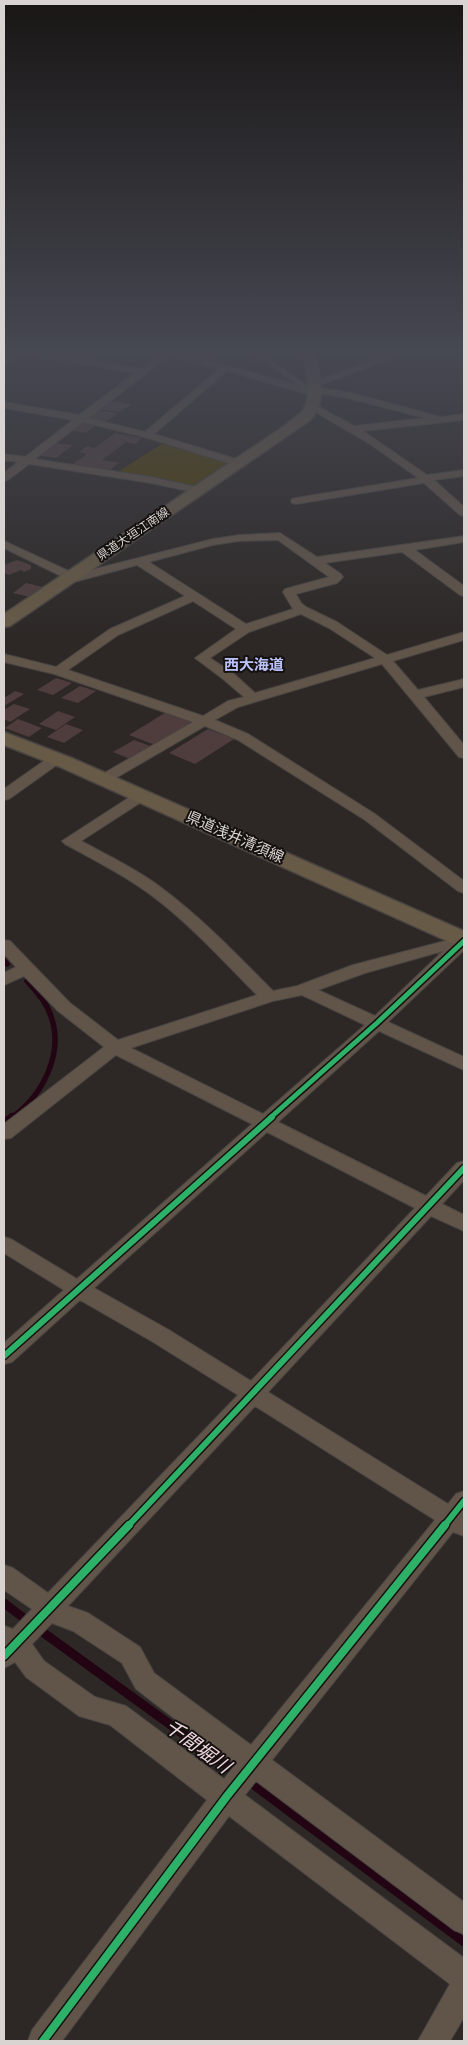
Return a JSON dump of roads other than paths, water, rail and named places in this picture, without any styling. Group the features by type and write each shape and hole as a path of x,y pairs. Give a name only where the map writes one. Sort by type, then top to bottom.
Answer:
{"main road":[{"name":"県道大垣江南線","path":"4,622 262,447"},
{"name":"県道浅井清須線","path":"4,738 104,779 464,941"}],"street":[{"path":"4,478 22,460 38,447"},
{"path":"188,447 239,463"},
{"path":"384,447 426,478 464,513"},
{"path":"4,457 151,480 198,490"},
{"path":"296,501 418,482 426,478 464,472"},
{"path":"4,544 67,579 213,542 239,538 280,536 337,577 333,580 289,592 296,605 302,610 333,625 385,658 464,754"},
{"path":"315,561 464,539"},
{"path":"405,548 464,592"},
{"path":"140,562 245,629"},
{"path":"58,671 114,632 193,597"},
{"path":"253,698 228,676 200,658 245,629 302,610"},
{"path":"104,779 233,704 464,636"},
{"path":"4,658 58,671 204,721 243,737 370,818 464,888"},
{"path":"416,695 464,682"},
{"path":"4,796 56,759"},
{"path":"141,796 70,841 118,866 157,892 226,953 269,997"},
{"path":"4,1134 115,1047 269,997 303,989 359,969 464,941"},
{"path":"4,1356 376,1023 464,941"},
{"path":"4,945 64,1007 115,1047 464,1224"},
{"path":"4,980 26,968"},
{"path":"303,989 464,1064"},
{"path":"464,1168 254,1393 11,1643 27,1656 35,1670 88,1707 117,1715 229,1793 464,1976"},
{"path":"4,1244 460,1515 251,1765 42,2041"},
{"path":"4,1576 45,1610 79,1621 131,1655 145,1681 251,1765 464,1920"},
{"path":"433,2041 464,1989"}],"waterway":[{"name":"千間堀川","path":"4,961 7,964"},
{"name":"千間堀川","path":"11,1118 23,1108 42,1084 49,1070 55,1040 53,1024 48,1009 27,981"},
{"name":"千間堀川","path":"4,1123 12,1117"},
{"name":"千間堀川","path":"4,1603 29,1622"},
{"name":"千間堀川","path":"37,1628 237,1773"},
{"name":"千間堀川","path":"247,1780 464,1942"}],"district":[{"name":"西大海道","path":"254,665"}]}
